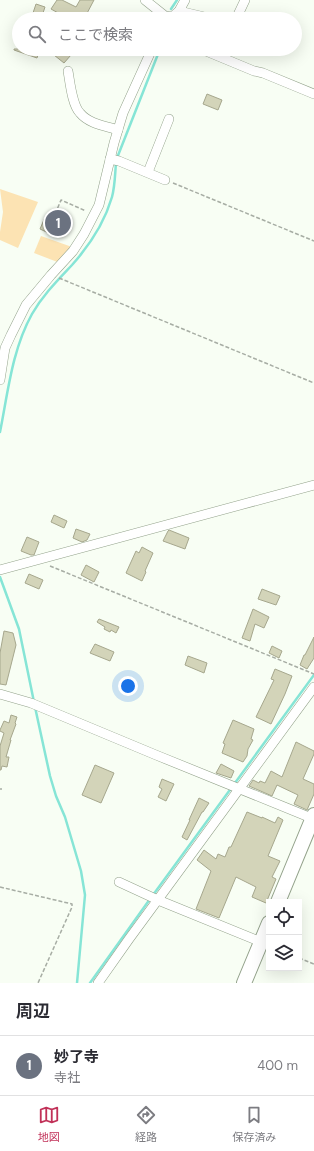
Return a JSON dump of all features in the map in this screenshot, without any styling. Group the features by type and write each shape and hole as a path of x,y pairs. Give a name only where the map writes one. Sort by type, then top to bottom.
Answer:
{"highway":[{"path":"279,899 314,818"},
{"path":"244,983 266,930"}],"street":[{"path":"145,0 159,12"},
{"path":"182,12 178,11 185,0"},
{"path":"239,12 245,0"},
{"path":"0,380 5,348 10,335 26,306 73,251 84,234 99,205 114,160 118,130 123,113 149,56"},
{"path":"218,56 314,94"},
{"path":"68,71 75,102 80,114 88,120 118,130"},
{"path":"148,172 170,119"},
{"path":"114,160 148,172 165,180"},
{"path":"4,569 314,485"},
{"path":"98,983 112,961 314,687"},
{"path":"0,694 31,703 156,756 314,818"},
{"path":"119,882 158,900 261,942"}],"path":[{"path":"165,180 314,241"},
{"path":"53,218 61,200 94,215"},
{"path":"51,275 314,383"},
{"path":"45,558 50,567 314,674"},
{"path":"0,887 72,904 38,983"},
{"path":"302,959 314,964"}],"shaded area":[{"path":"0,189 38,202 18,248 0,240 3,212"},
{"path":"41,236 72,247 60,263 34,253"}],"building":[{"path":"57,0 62,0 76,7 80,0 94,0 88,12 56,12 51,9"},
{"path":"36,4 45,7 43,12 33,12"},
{"path":"55,56 70,56 64,63"},
{"path":"207,94 222,100 218,110 203,104"},
{"path":"46,215 61,222 55,236 40,229"},
{"path":"54,515 67,521 64,528 51,522"},
{"path":"76,529 90,534 87,540 82,542 73,538"},
{"path":"169,530 189,538 185,549 163,541"},
{"path":"27,537 39,542 34,555 21,551"},
{"path":"142,547 153,553 142,581 126,573 136,551 139,553"},
{"path":"86,565 99,572 94,582 81,575"},
{"path":"29,574 43,580 39,589 25,583"},
{"path":"262,589 280,596 276,605 258,599"},
{"path":"253,609 269,617 264,628 255,624 250,641 242,638"},
{"path":"99,619 119,627 116,633 111,630 110,632 104,629 105,627 97,622"},
{"path":"4,631 13,633 16,645 6,685 0,684 0,653"},
{"path":"314,637 314,658 307,669 300,665"},
{"path":"95,644 114,652 110,661 90,653"},
{"path":"272,646 282,651 279,658 269,653"},
{"path":"188,656 207,663 204,673 185,665"},
{"path":"275,669 292,676 271,724 256,717 274,680 271,679"},
{"path":"11,715 17,717 16,724 6,757 9,757 7,767 2,766 0,770 0,746 4,733 0,730 4,721 9,723"},
{"path":"233,720 254,729 251,739 253,740 243,762 222,753 225,744 223,743"},
{"path":"296,742 314,751 303,779 314,784 314,794 307,810 294,804 298,795 277,785 272,796 249,786 253,780 259,783 260,781 265,783 271,771 282,777"},
{"path":"221,764 234,771 231,778 216,773"},
{"path":"95,765 114,773 101,803 82,795"},
{"path":"162,779 174,784 166,801 158,797 162,789 159,787"},
{"path":"199,798 209,803 202,812 187,840 182,837"},
{"path":"247,812 275,823 278,817 283,820 268,856 280,861 272,877 276,879 268,899 266,899 266,903 252,897 256,887 236,877 219,918 196,909 211,871 197,860 204,850 216,859 218,854 225,857 229,847 231,847"}],"waterway":[{"path":"171,9 177,0"},
{"path":"117,158 157,56"},
{"path":"0,432 15,357 25,328 32,314 50,288 78,258 101,224 112,197 116,163"},
{"path":"0,577 19,629 34,702"},
{"path":"153,895 314,675"},
{"path":"35,707 50,776 56,796 65,817 81,871 85,895 77,983"},
{"path":"90,983 150,899"}],"place":[{"name":"妙了寺","path":"58,223"}]}
